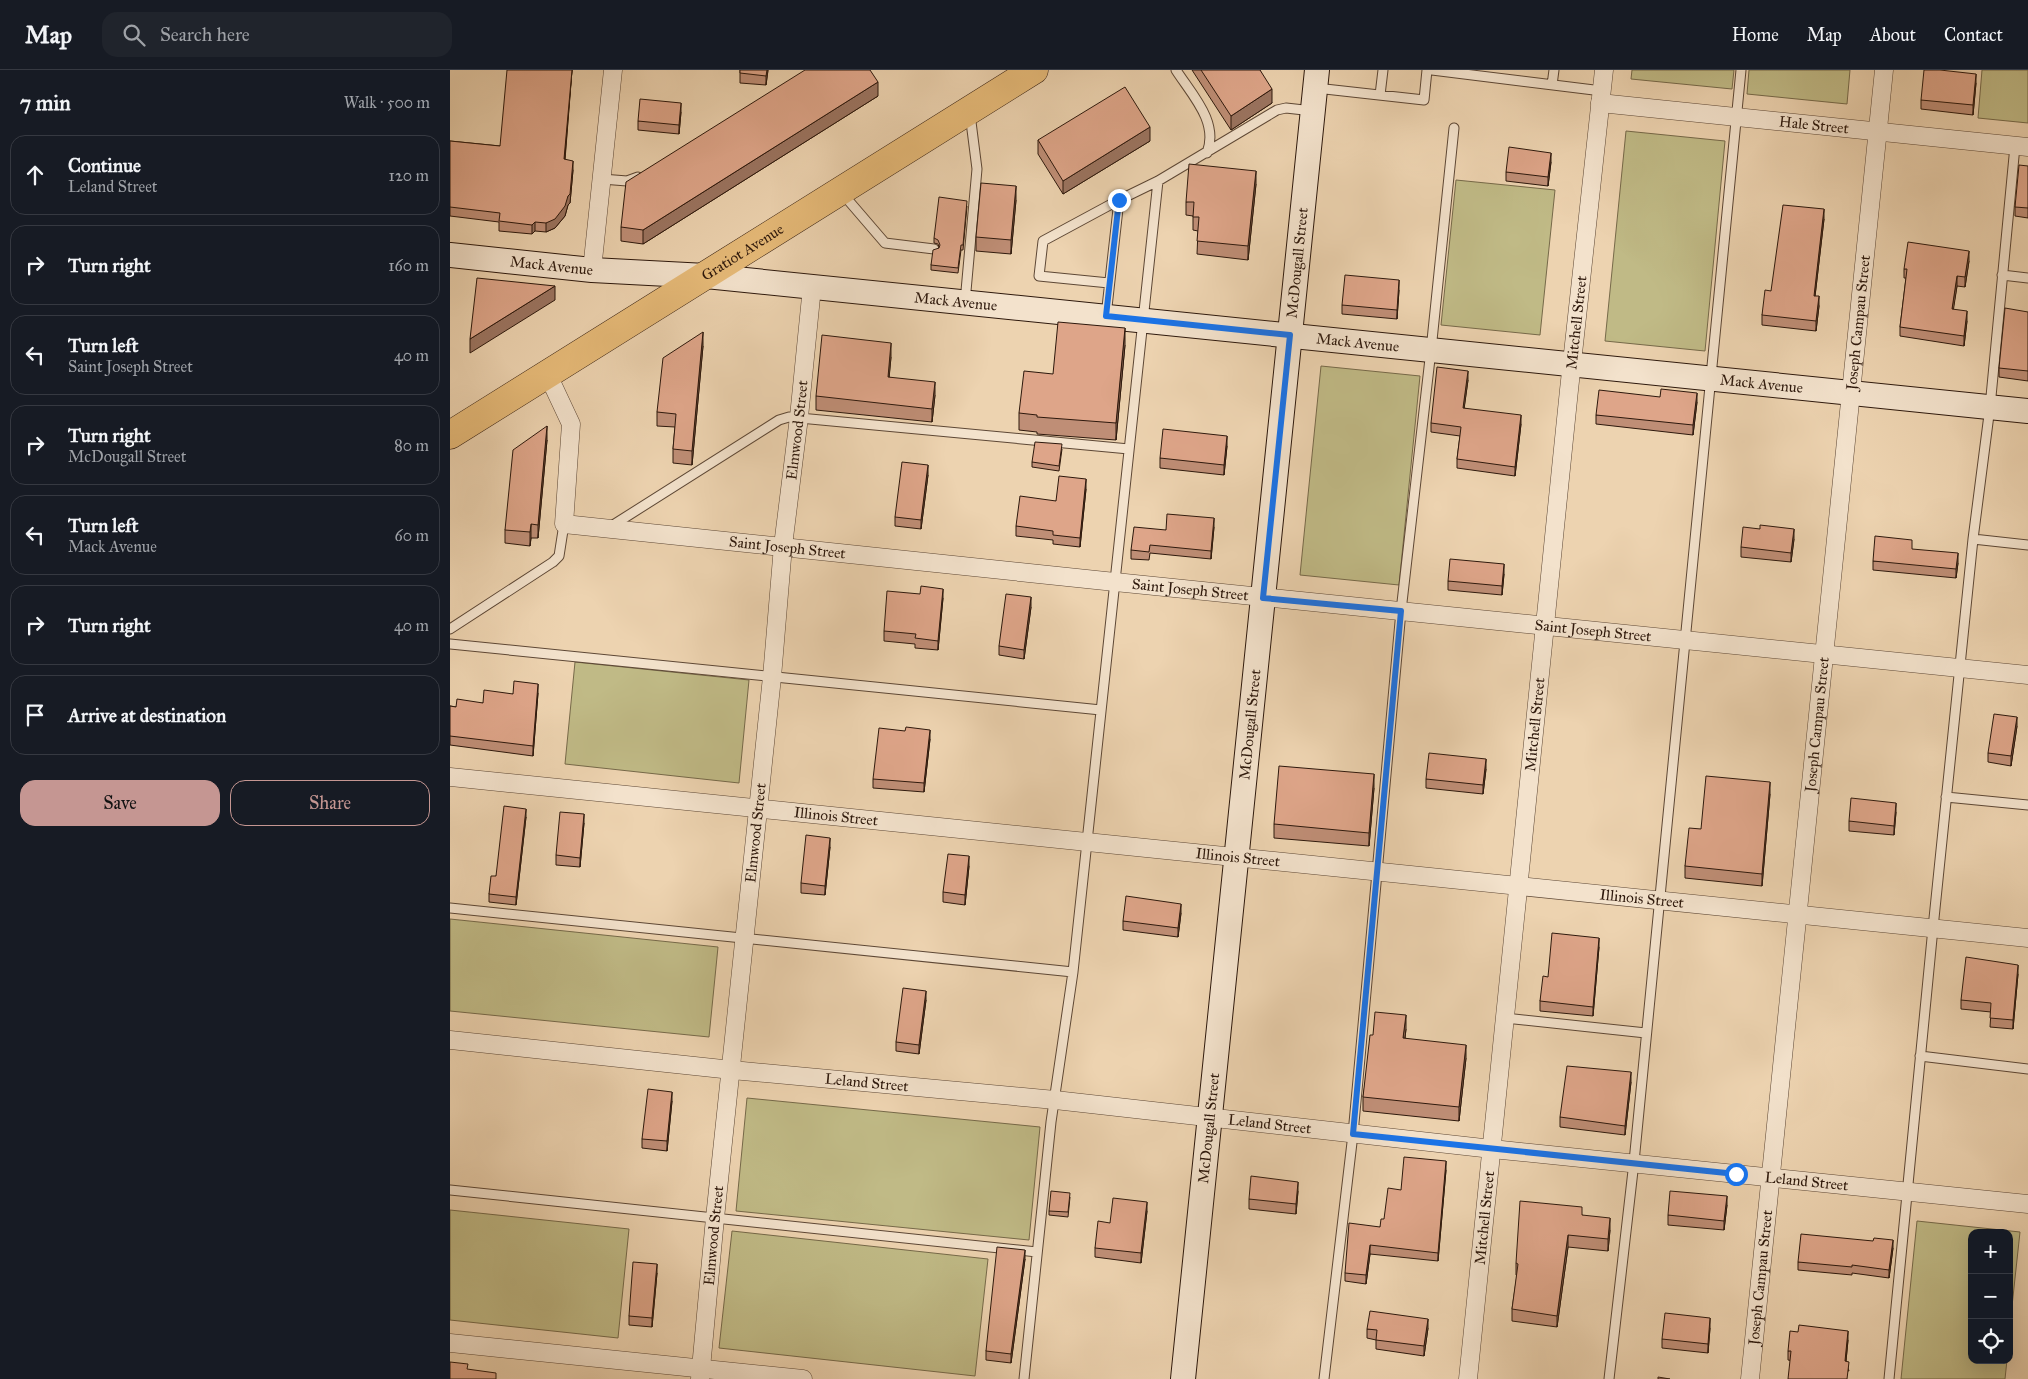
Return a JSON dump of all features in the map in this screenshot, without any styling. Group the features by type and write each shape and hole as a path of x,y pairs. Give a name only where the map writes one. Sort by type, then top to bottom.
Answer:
{"main road":[{"name":"Gratiot Avenue","path":"450,435 1034,70"},
{"name":"McDougall Street","path":"1183,1379 1315,90"},
{"name":"Mack Avenue","path":"450,255 592,270 706,276 2028,411"}],"street":[{"path":"592,270 613,70"},
{"name":"Mitchell Street","path":"1468,1379 1604,70"},
{"name":"Joseph Campau Street","path":"1750,1379 1884,70"},
{"name":"Hale Street","path":"1601,97 1736,117 2022,147"},
{"name":"Elmwood Street","path":"701,1374 715,1218 772,676 783,546 799,417 812,287"},
{"path":"548,375 571,424 564,524"},
{"name":"Saint Joseph Street","path":"564,524 1263,598 2028,675"},
{"name":"Illinois Street","path":"450,777 2028,938"},
{"name":"Leland Street","path":"450,1040 732,1070 1055,1100 1492,1149 1634,1162 2028,1204"},
{"path":"450,1343 701,1374 803,1379"}],"lane":[{"path":"1176,70 1207,118 1211,132 1210,144 1206,153"},
{"path":"1380,95 1383,70"},
{"path":"1109,283 1039,276 1043,241 1158,181 1277,110 1286,108 1315,90 1424,100 1427,70"},
{"path":"1432,70 1552,85 1601,97"},
{"path":"1552,85 1554,70"},
{"path":"1608,1379 1634,1162 1741,70"},
{"path":"965,302 965,252 977,169 969,111"},
{"path":"1324,1379 1353,1134 1401,611 1454,128"},
{"path":"1888,1379 1946,797 1990,407 2002,276 2022,147"},
{"path":"602,178 627,181 644,173"},
{"path":"1024,1379 1055,1100 1073,972 1158,181"},
{"path":"840,191 885,243 934,249"},
{"path":"1106,316 1119,200"},
{"path":"2002,276 2028,278"},
{"path":"607,528 779,420 799,417 1129,450"},
{"path":"450,629 553,562 558,556 564,524"},
{"path":"1974,539 2028,546"},
{"path":"450,644 1102,710"},
{"path":"1946,797 2028,805"},
{"path":"450,908 1073,972"},
{"path":"1505,1018 1646,1033"},
{"path":"1920,1056 2028,1069"},
{"path":"450,1190 1037,1252"}],"shaded area":[{"path":"1632,70 1734,70 1732,89 1631,79"},
{"path":"1749,70 1850,70 1847,104 1747,94"},
{"path":"1982,70 2028,70 2028,123 1978,118"},
{"path":"1626,131 1725,141 1705,351 1605,341"},
{"path":"1456,180 1555,190 1540,335 1441,325"},
{"path":"1321,366 1420,376 1399,585 1300,575"},
{"path":"575,662 749,680 739,783 565,764"},
{"path":"450,919 718,947 709,1037 450,1011"},
{"path":"747,1098 1040,1127 1029,1240 736,1211"},
{"path":"450,1210 629,1229 618,1338 450,1320"},
{"path":"1917,1221 1992,1229 1968,1229 1968,1364 2007,1364 2005,1379 1901,1379"},
{"path":"732,1231 988,1259 975,1376 719,1348"},
{"path":"2013,1231 2020,1232 2013,1297"}],"building":[{"path":"507,70 572,70 564,159 573,161 570,194 565,206 555,219 546,223 535,222 532,225 499,221 500,213 450,207 450,141 500,146"},
{"path":"740,70 767,70 766,76 740,73"},
{"path":"805,70 870,70 878,82 643,230 621,227 626,182"},
{"path":"1201,70 1260,70 1272,89 1231,116"},
{"path":"1924,70 1976,74 1973,105 1921,100"},
{"path":"1125,87 1150,127 1063,181 1038,140"},
{"path":"640,99 681,103 679,125 638,121"},
{"path":"1509,147 1551,153 1548,177 1506,172"},
{"path":"1189,164 1256,171 1248,246 1197,241 1199,217 1193,217 1194,202 1186,202"},
{"path":"2019,165 2028,166 2028,208 2015,207"},
{"path":"981,183 1016,186 1011,240 976,237"},
{"path":"939,197 967,201 963,245 961,245 958,268 931,265 933,250 939,248 940,245 938,240 934,238"},
{"path":"1783,205 1824,209 1814,296 1819,296 1816,321 1762,315 1765,290 1771,291"},
{"path":"1908,242 1969,251 1965,277 1957,276 1952,309 1967,311 1964,336 1900,327 1907,269 1904,269"},
{"path":"1345,275 1399,280 1397,310 1342,305"},
{"path":"477,278 555,286 470,339"},
{"path":"2005,308 2028,312 2028,371 1999,368"},
{"path":"1058,322 1125,328 1116,423 1037,417 1037,415 1019,413 1024,371 1053,374"},
{"path":"703,332 692,451 673,449 676,414 657,412 663,358"},
{"path":"822,335 891,343 888,377 935,382 932,409 816,396"},
{"path":"1437,367 1468,371 1463,408 1521,415 1515,467 1457,459 1461,427 1431,423"},
{"path":"1661,389 1697,393 1693,425 1596,415 1599,390 1660,397"},
{"path":"547,426 538,525 531,524 530,532 505,530 513,450"},
{"path":"1163,429 1227,436 1224,465 1160,458"},
{"path":"1035,442 1062,444 1059,466 1032,462"},
{"path":"902,462 928,465 921,520 895,517"},
{"path":"1059,476 1086,479 1080,538 1053,535 1053,531 1016,526 1020,496 1056,501"},
{"path":"1167,514 1214,518 1211,551 1150,545 1149,552 1131,550 1134,527 1166,530"},
{"path":"1760,525 1794,529 1791,553 1741,547 1743,527 1760,529"},
{"path":"1875,536 1912,540 1912,549 1958,553 1956,569 1873,561"},
{"path":"1450,559 1504,564 1502,586 1448,581"},
{"path":"921,586 943,589 938,641 915,638 916,634 884,631 887,591 920,594"},
{"path":"1006,594 1031,597 1024,650 999,646"},
{"path":"514,681 538,684 533,746 450,736 450,706 456,707 457,699 483,703 484,690 513,694"},
{"path":"1994,714 2017,717 2011,756 1988,753"},
{"path":"906,727 930,730 924,783 873,779 879,728 905,731"},
{"path":"1429,753 1486,759 1483,785 1426,779"},
{"path":"1279,766 1374,774 1369,833 1274,824"},
{"path":"1706,776 1770,782 1762,874 1685,866 1689,828 1701,829"},
{"path":"1851,798 1896,803 1894,826 1849,821"},
{"path":"504,806 526,809 516,897 489,894 491,876 496,876"},
{"path":"560,812 584,814 580,858 556,855"},
{"path":"806,835 830,838 825,886 801,883"},
{"path":"948,854 969,856 965,895 943,892"},
{"path":"1126,896 1181,904 1178,928 1123,921"},
{"path":"1552,933 1599,938 1593,1007 1540,1001 1543,976 1548,977"},
{"path":"1966,957 2018,965 2013,1020 1990,1018 1991,1003 1961,1000"},
{"path":"903,988 926,991 919,1045 896,1042"},
{"path":"1375,1012 1406,1015 1403,1038 1466,1045 1459,1107 1363,1097 1370,1035 1373,1035"},
{"path":"1567,1066 1631,1072 1625,1126 1560,1117"},
{"path":"648,1089 672,1092 667,1141 642,1139"},
{"path":"1404,1157 1446,1161 1438,1253 1370,1245 1366,1275 1345,1273 1349,1223 1380,1227 1381,1219 1384,1219 1388,1188 1401,1190"},
{"path":"1251,1176 1298,1182 1296,1204 1249,1199"},
{"path":"1051,1191 1070,1193 1068,1212 1049,1211"},
{"path":"1670,1191 1727,1196 1724,1221 1668,1215"},
{"path":"1113,1198 1147,1202 1141,1253 1095,1248 1098,1221 1110,1223"},
{"path":"1520,1201 1582,1207 1582,1215 1610,1218 1608,1239 1568,1235 1557,1316 1512,1309 1518,1264 1516,1263"},
{"path":"1801,1234 1873,1241 1874,1238 1893,1240 1889,1270 1852,1265 1852,1267 1798,1262"},
{"path":"997,1247 1025,1250 1011,1354 986,1351"},
{"path":"633,1262 657,1264 652,1318 629,1316"},
{"path":"1370,1311 1428,1319 1424,1346 1376,1340 1377,1330 1367,1329"},
{"path":"1665,1313 1710,1318 1708,1344 1662,1339"},
{"path":"1799,1325 1848,1331 1845,1361 1849,1362 1847,1379 1788,1379 1791,1351 1788,1351 1790,1331 1798,1332"},
{"path":"450,1362 468,1364 467,1369 496,1373 496,1379 450,1379"}],"route":[{"path":"1119,200 1106,316 1290,335 1263,598 1401,611 1353,1134 1736,1174"}]}
